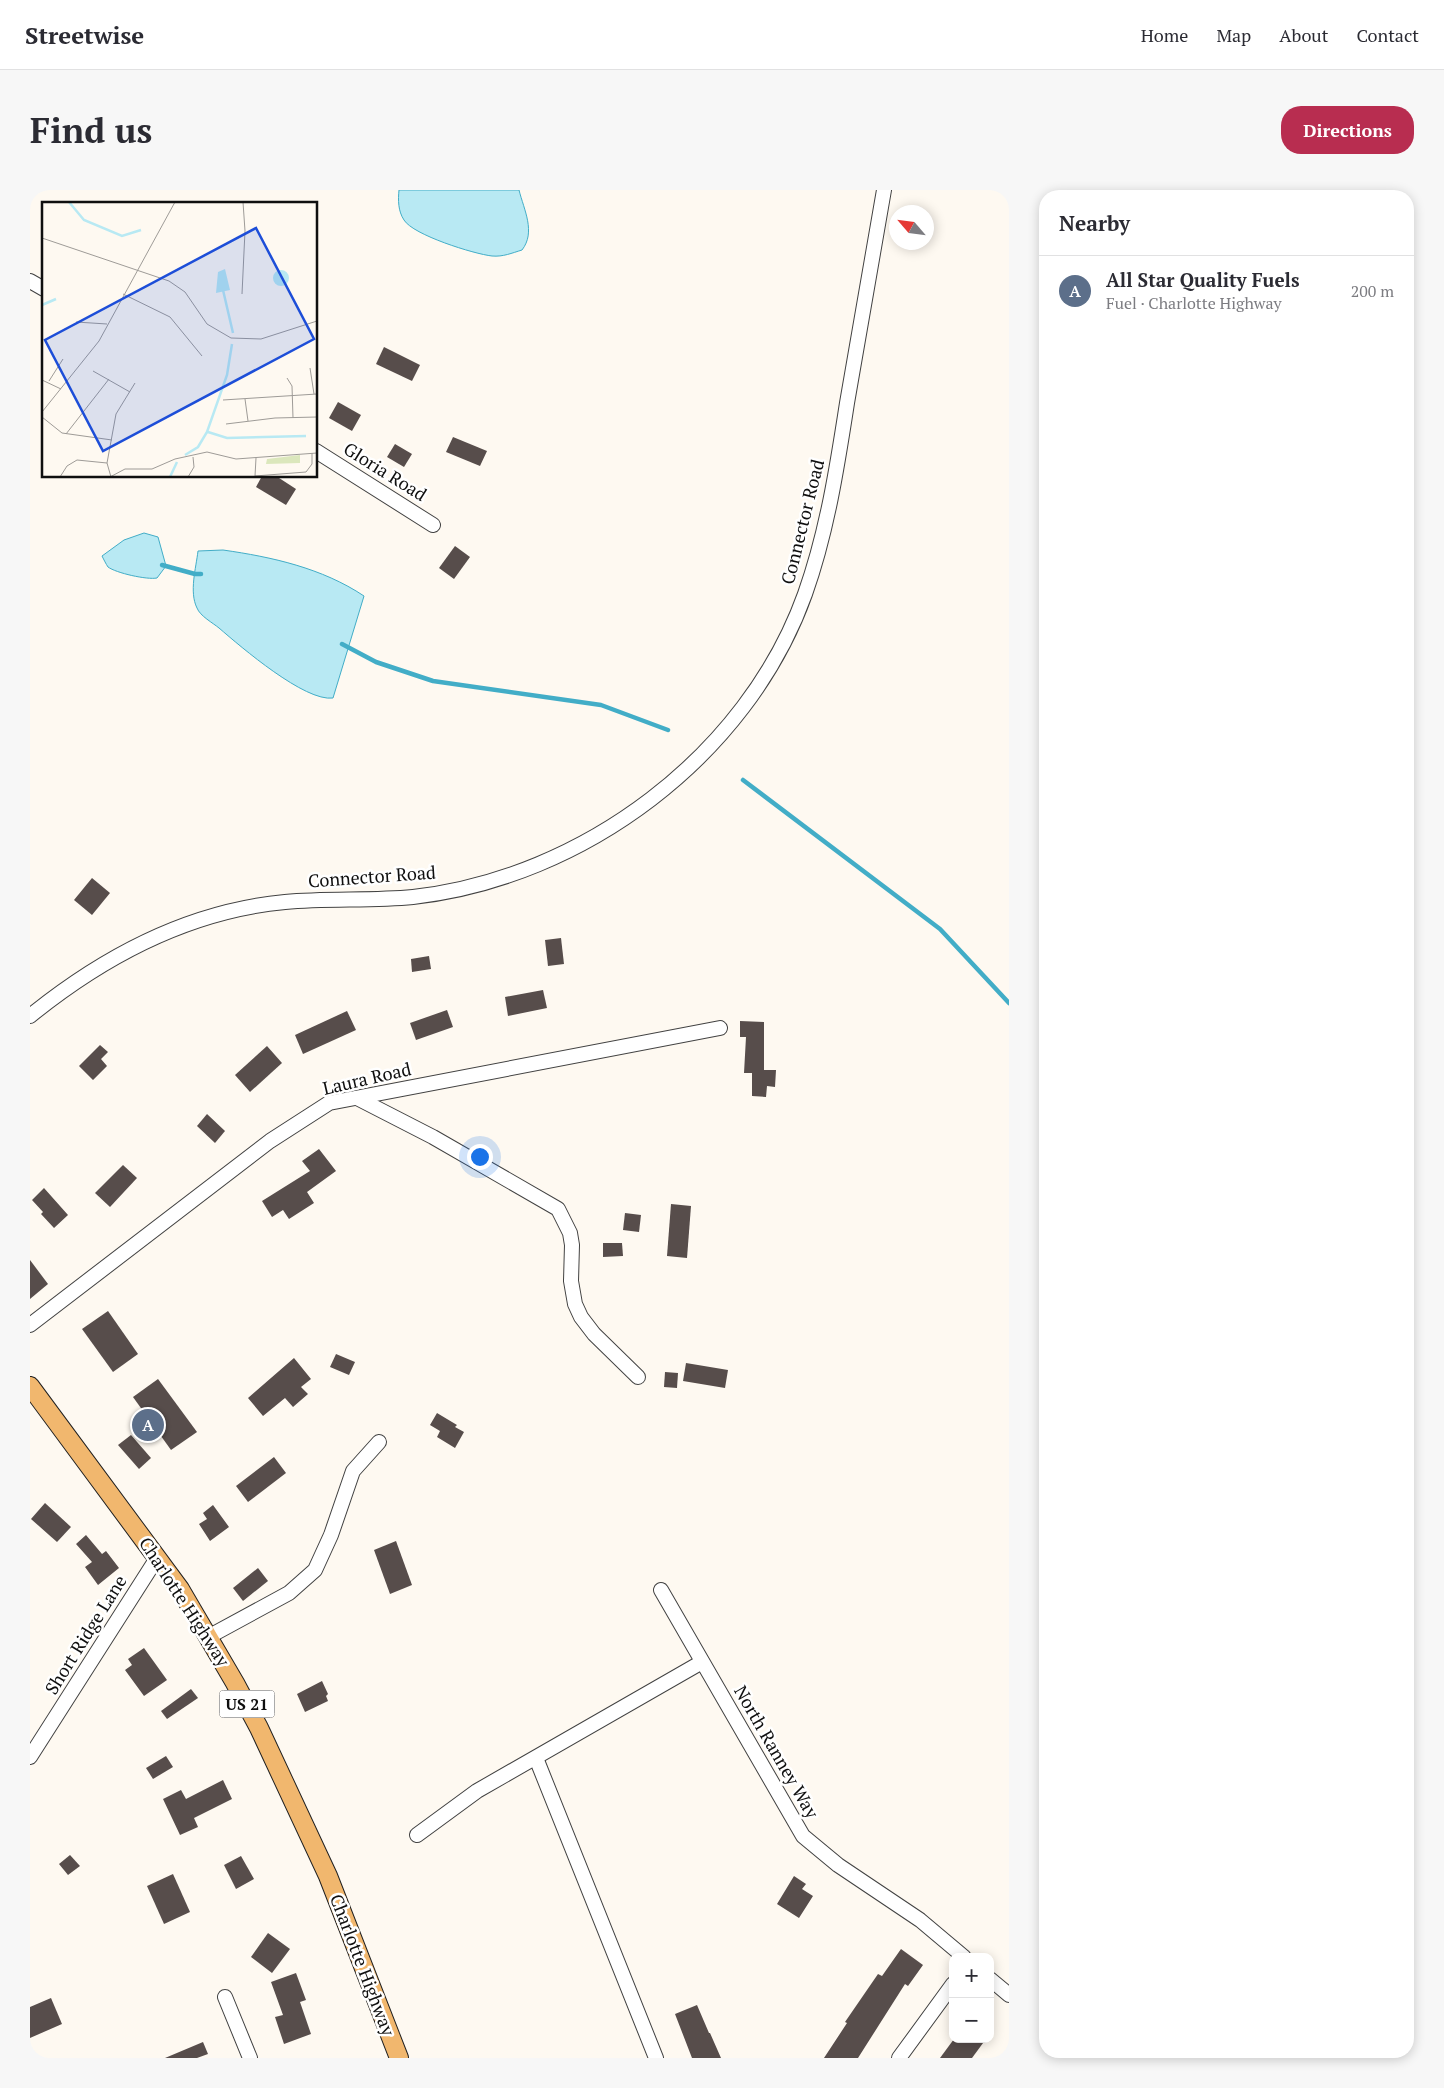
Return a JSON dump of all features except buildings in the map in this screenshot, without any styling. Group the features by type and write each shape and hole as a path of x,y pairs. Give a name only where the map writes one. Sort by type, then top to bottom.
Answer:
{"main road":[{"name":"Charlotte Highway","path":"30,1386 180,1589 236,1683 328,1876 399,2058"}],"street":[{"name":"Connector Road","path":"30,1016 76,980 104,962 148,940 214,916 282,902 412,897 458,889 512,874 559,855 597,836 632,814 698,759 750,698 772,663 788,635 817,559 827,521 884,190"},
{"path":"30,281 42,288"},
{"name":"Gloria Road","path":"318,452 433,525"},
{"name":"Laura Road","path":"30,1325 270,1141 329,1103 720,1028"},
{"path":"357,1098 433,1137 558,1209 570,1234 572,1244 571,1280 575,1304 581,1317 594,1334 638,1377"},
{"path":"208,1637 289,1593 315,1570 331,1535 353,1471 379,1442"},
{"name":"Short Ridge Lane","path":"30,1757 157,1558"},
{"name":"North Ranney Way","path":"661,1590 803,1836 838,1865 920,1920 959,1953"},
{"path":"417,1835 477,1791 702,1662"},
{"path":"536,1758 656,2058"},
{"path":"994,1982 1009,1995"},
{"path":"898,2058 949,1989"},
{"path":"225,1997 250,2058"}],"water":[{"path":"399,190 519,190 529,228 526,243 522,250 492,256 459,248 419,232 404,220 399,205"},
{"path":"144,533 158,537 166,566 157,578 132,576 108,567 102,556 124,540"},
{"path":"223,550 260,556 296,565 331,578 364,596 333,698 321,697 290,683 257,660 199,611 195,602 193,587 198,551"}],"waterway":[{"path":"162,565 201,574"},
{"path":"342,644 376,662 433,681 601,705 668,730"},
{"path":"743,780 940,929 1009,1003"}],"place":[{"name":"All Star Quality Fuels","path":"148,1425"}]}
